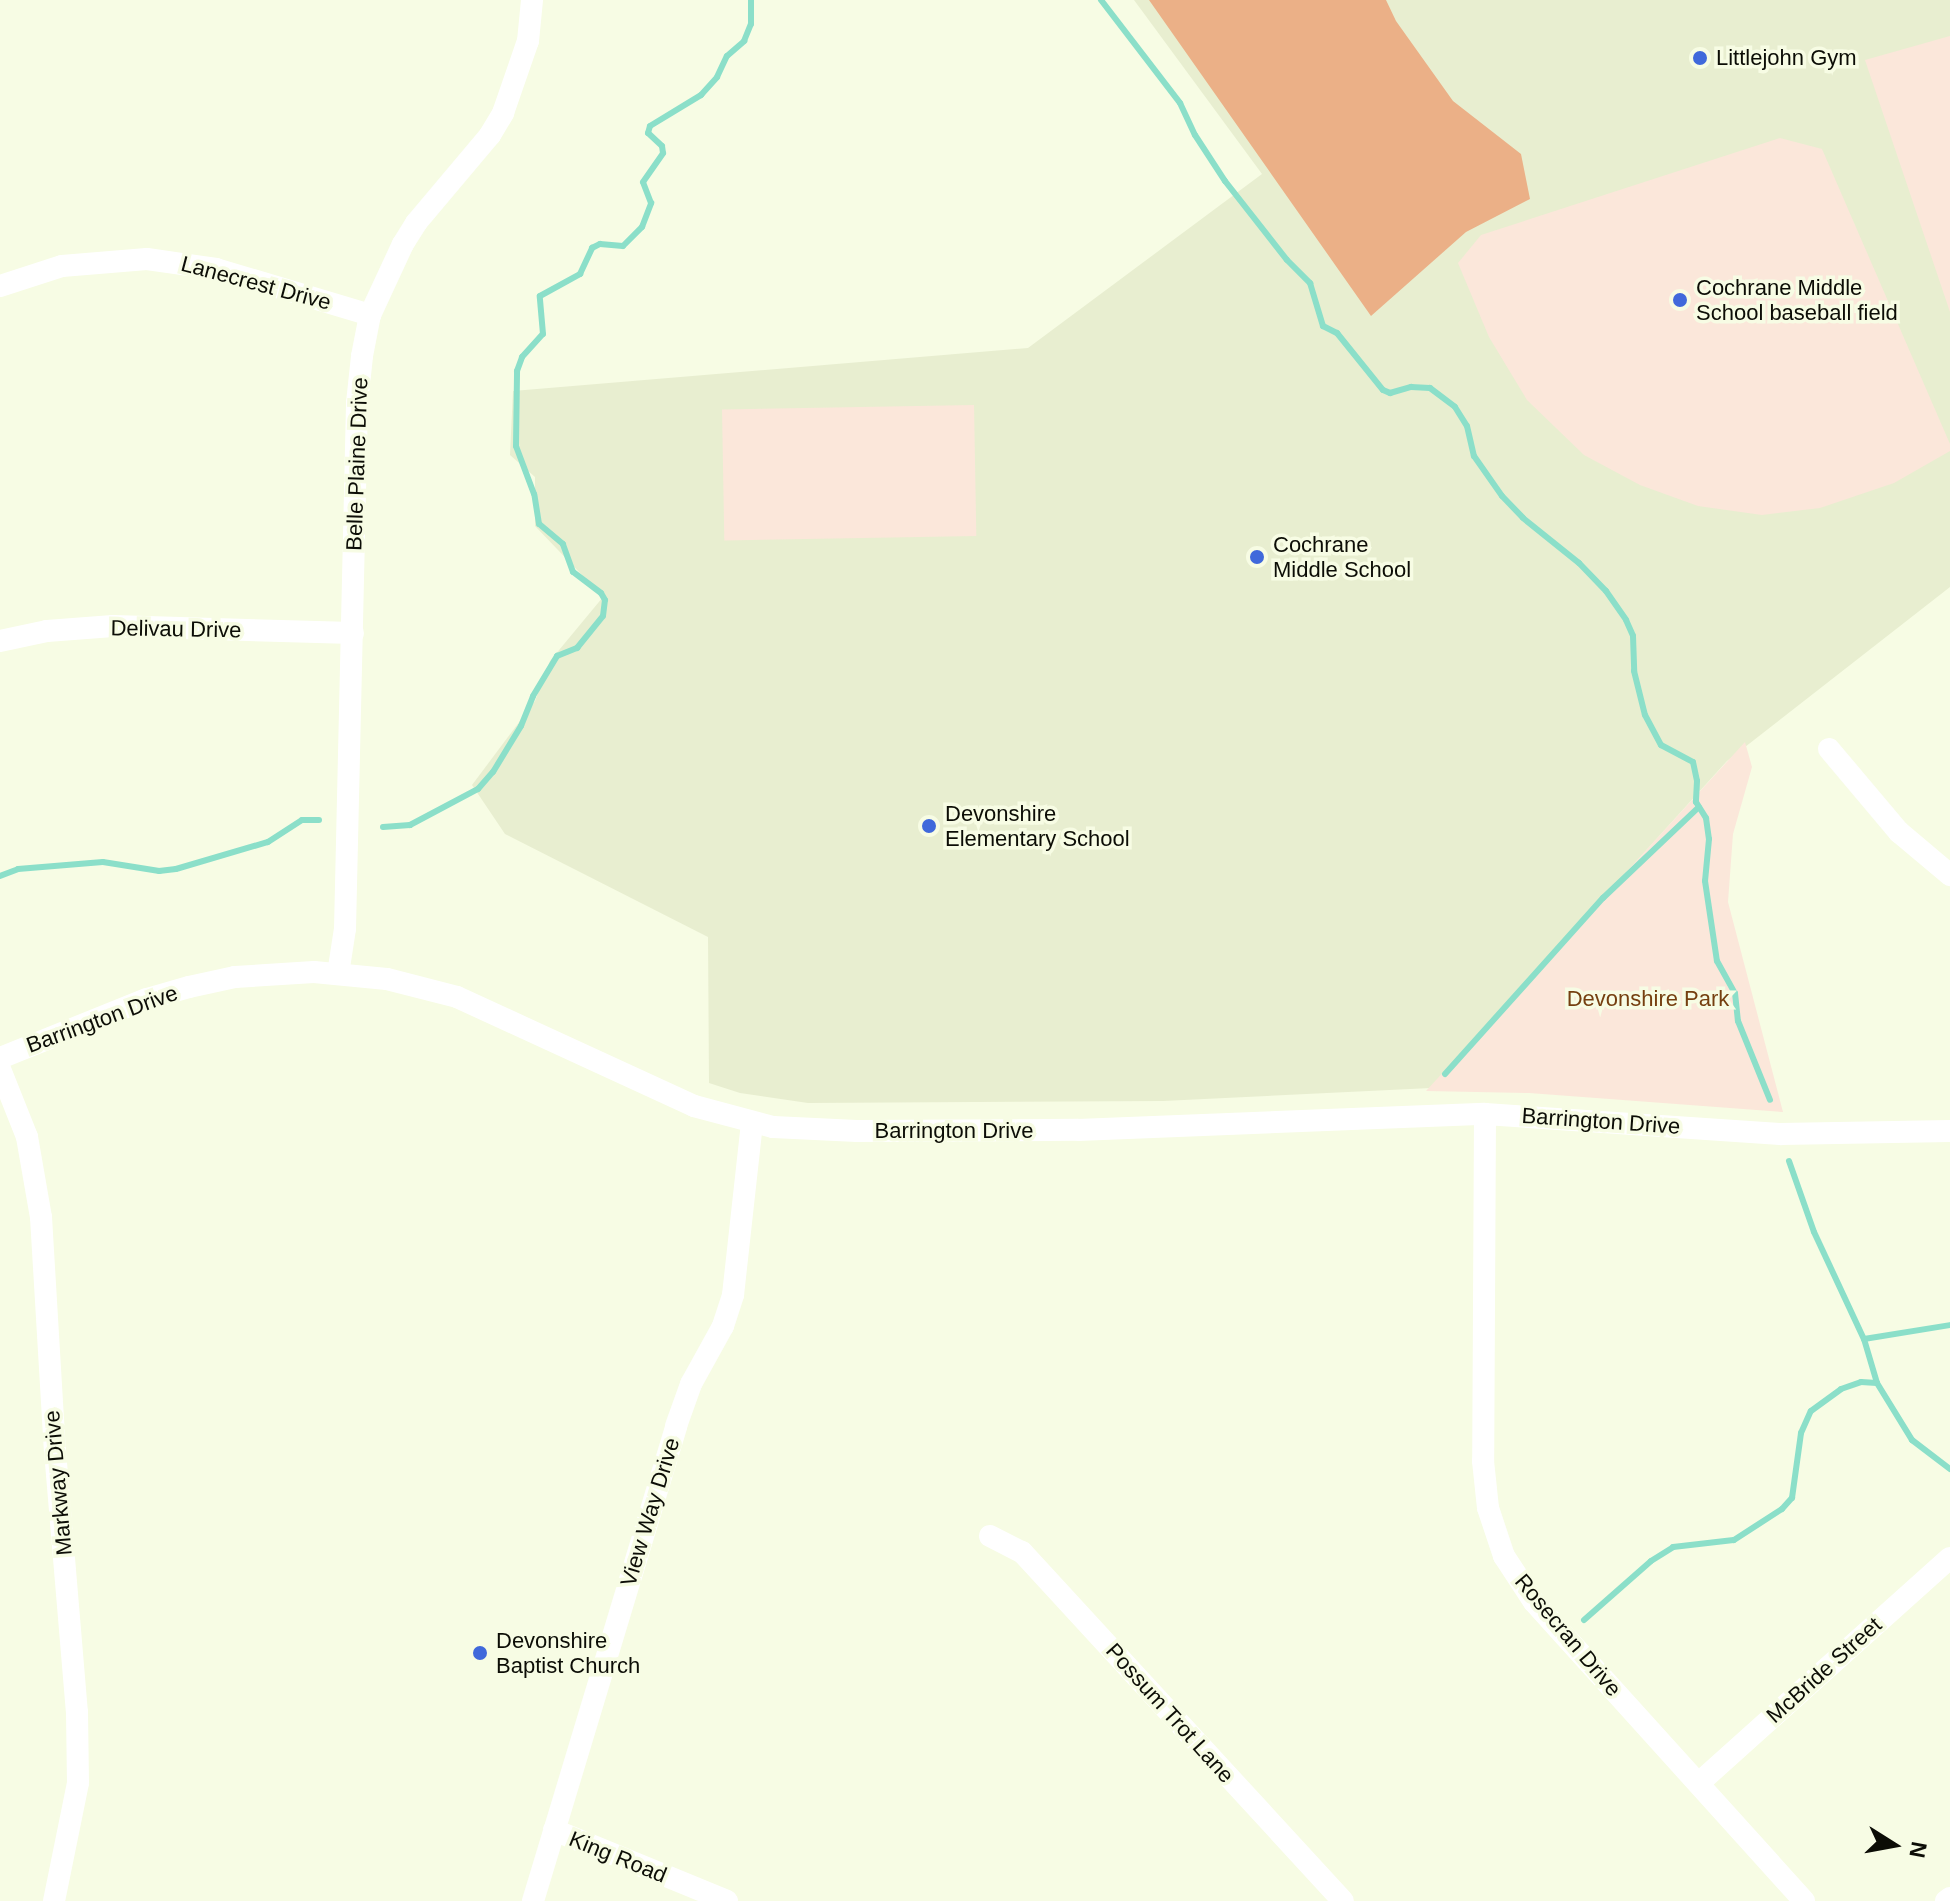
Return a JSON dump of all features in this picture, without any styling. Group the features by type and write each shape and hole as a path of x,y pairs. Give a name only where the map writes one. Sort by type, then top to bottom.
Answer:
{"street":[{"name":"Belle Plaine Drive","path":"338,974 345,929 357,403 370,315 384,281 416,223 465,167 503,113 528,41 532,0"},
{"name":"Lanecrest Drive","path":"0,286 62,266 147,259 216,269 370,315"},
{"name":"Delivau Drive","path":"0,641 47,631 113,626 353,633"},
{"path":"1829,749 1899,832 1950,875"},
{"name":"Barrington Drive","path":"0,1058 147,999 189,987 267,974 338,974 387,979 457,997 694,1106 752,1123 857,1131 1078,1130 1485,1114 1780,1134 1950,1131"},
{"name":"Markway Drive","path":"0,1069 27,1137 39,1202 55,1451 77,1712 78,1783 54,1901"},
{"name":"Rosecran Drive","path":"1485,1114 1483,1461 1494,1529 1504,1556 1534,1602 1804,1901"},
{"name":"View Way Drive","path":"533,1901 676,1426 691,1384 723,1326 733,1295 752,1123"},
{"name":"Possum Trot Lane","path":"990,1536 1022,1552 1343,1901"},
{"name":"McBride Street","path":"1699,1783 1950,1558"},
{"name":"King Road","path":"554,1830 727,1901"}],"shaded area":[{"name":"Cochrane Middle School","path":"1134,0 1950,0 1950,587 1727,761 1431,1088 1163,1101 808,1103 740,1093 709,1083 708,937 505,834 472,785 535,701 550,661 603,597 535,526 535,477 510,455 513,391 1028,348 1262,174"},
{"path":"1149,0 1386,0 1396,21 1453,101 1521,154 1530,199 1466,232 1371,316"}],"green space":[{"path":"1950,36 1950,312 1865,60"},
{"name":"Cochrane Middle School baseball field","path":"1780,138 1822,149 1950,444 1950,451 1894,483 1820,508 1762,515 1698,506 1640,485 1584,455 1527,400 1489,337 1458,263 1481,235"},
{"path":"974,405 976,536 724,540 722,409"},
{"name":"Devonshire Park","path":"1745,742 1752,767 1733,834 1728,902 1783,1112 1529,1093 1426,1091"}],"waterway":[{"path":"383,827 410,825 478,789 493,772 521,726 533,696 557,656 577,648 603,616 605,600 601,593 573,572 563,544 539,524 534,494 516,446 517,371 522,357 543,334 540,296 580,274 592,248 600,244 623,246 642,227 651,203 643,182 663,153 662,146 648,133 650,126 701,95 717,77 727,56 744,41 751,24 751,0"},
{"path":"1101,0 1180,103 1195,135 1225,181 1287,260 1310,283 1323,326 1337,333 1383,390 1390,393 1411,387 1430,388 1455,407 1467,426 1474,456 1502,496 1523,518 1579,563 1606,591 1626,620 1633,636 1634,671 1645,715 1661,745 1693,762 1697,781 1696,802 1706,818 1709,839 1705,881 1717,961 1735,993 1738,1021 1770,1100"},
{"path":"1445,1074 1603,898 1699,807"},
{"path":"0,876 18,869 103,862 159,871 176,869 268,842 302,820 319,820"},
{"path":"1789,1161 1814,1232 1864,1339 1877,1383 1912,1440 1950,1469"},
{"path":"1864,1339 1950,1325"},
{"path":"1584,1620 1651,1561 1673,1547 1734,1540 1782,1509 1792,1498 1801,1433 1811,1411 1841,1389 1861,1382 1877,1383"}],"place":[{"name":"Littlejohn Gym","path":"1700,58"},
{"name":"Cochrane Middle School baseball field","path":"1680,300"},
{"name":"Cochrane Middle School","path":"1257,557"},
{"name":"Devonshire Elementary School","path":"929,826"},
{"name":"Devonshire Baptist Church","path":"480,1653"}]}
